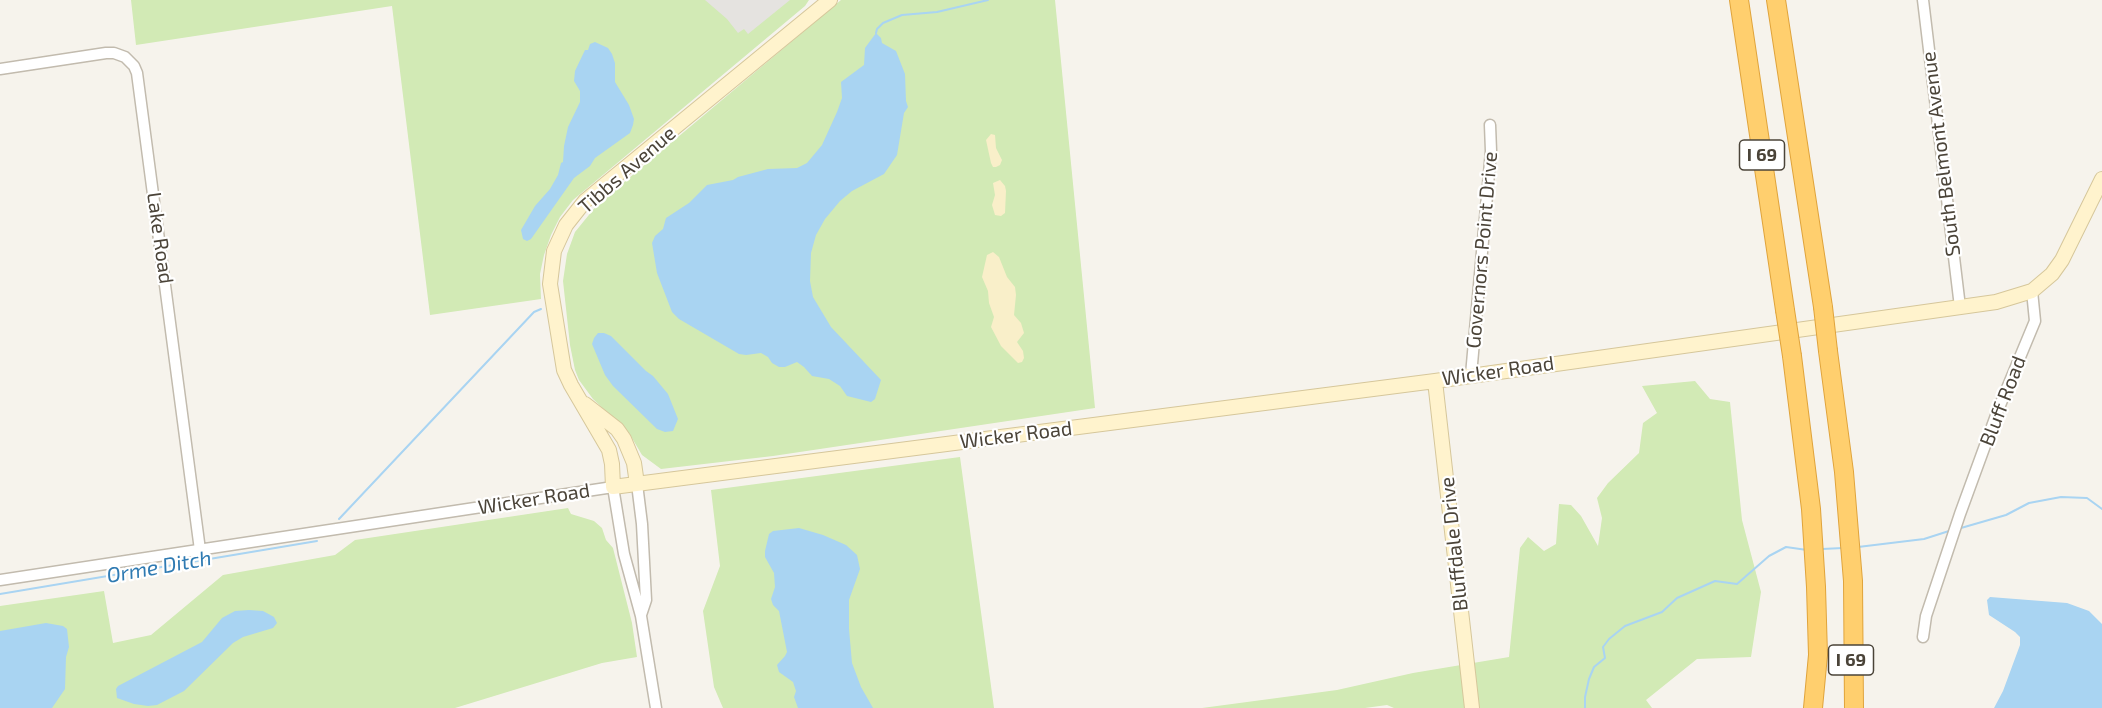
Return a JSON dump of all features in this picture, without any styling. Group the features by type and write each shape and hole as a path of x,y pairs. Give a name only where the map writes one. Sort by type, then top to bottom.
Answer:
{"highway":[{"name":"I 69","path":"1739,0 1792,356 1812,509 1818,655 1813,708"},
{"name":"I 69","path":"1776,0 1823,307 1848,509 1854,611 1846,708"},
{"path":"1854,611 1854,708"},
{"path":"1807,708 1816,678"}],"street":[{"name":"Tibbs Avenue","path":"656,708 641,616 624,554 609,450 564,370 550,284 554,251 566,225 585,201 830,0"},
{"name":"South Belmont Avenue","path":"1923,0 1960,307"},
{"name":"Lake Road","path":"0,69 106,52 125,57 137,73 200,550"},
{"name":"Governors Point Drive","path":"1471,375 1491,151 1490,125"},
{"path":"2032,291 2045,281 2062,260 2102,179"},
{"name":"Wicker Road","path":"0,580 637,484 1435,381 1996,302 2032,291"},
{"name":"Bluff Road","path":"1923,637 1926,616 1960,514 1998,410 2035,321 2032,291"},
{"name":"Bluffdale Drive","path":"1435,381 1472,708"},
{"name":"Tibbs Avenue","path":"579,399 617,429 624,438 634,463 642,524 646,600 641,616"}],"green space":[{"path":"131,0 809,0 805,6 573,200 560,217 544,255 540,274 541,299 430,315 392,6 136,45"},
{"path":"841,0 1055,0 1095,408 773,456 661,469 642,455 629,433 593,399 579,380 575,370 563,281 567,254 575,232 597,205"},
{"path":"1695,381 1710,399 1730,402 1742,520 1761,592 1751,657 1697,659 1646,700 1652,708 1394,708 1387,705 1365,708 1202,708 1337,690 1413,673 1509,657 1520,548 1528,537 1544,551 1556,544 1559,504 1571,505 1581,516 1598,546 1602,518 1597,498 1608,483 1639,453 1643,423 1657,413 1642,386"},
{"path":"960,457 994,708 723,708 714,687 703,611 720,566 711,490"},
{"path":"568,508 571,514 594,521 602,528 606,540 613,548 632,623 637,657 602,663 455,708 0,708 0,606 104,591 113,643 151,635 223,575 335,555 355,540"}],"sand":[{"path":"991,134 995,135 996,148 1002,160 996,167 993,167 991,163 986,140"},
{"path":"1000,180 1006,191 1005,213 1001,216 995,215 992,205 995,195 993,183"},
{"path":"993,252 999,257 1007,277 1015,287 1014,315 1021,323 1024,333 1017,342 1023,351 1024,358 1018,363 1001,346 991,327 994,317 982,277 987,255"}],"shaded area":[{"path":"705,0 790,0 748,34 744,29 738,33 727,19"}],"water":[{"path":"876,33 882,43 896,51 905,74 908,107 904,113 897,155 884,174 852,191 825,219 816,235 811,253 810,281 813,297 831,327 881,380 875,399 871,402 847,396 840,386 829,379 812,376 797,362 779,367 761,353 739,354 679,319 672,312 657,273 652,243 655,236 663,229 666,218 689,203 707,185 768,169 797,168 807,163 822,145 837,112 842,98 841,82 864,65 865,48"},
{"path":"595,42 608,48 612,54 615,63 615,82 629,105 634,119 633,125 630,133 595,158 590,166 574,178 531,239 527,241 523,239 521,230 558,175 563,162 568,127 580,102 580,91 574,81 575,71 585,50 588,50 590,44"},
{"path":"598,333 611,336 653,376 668,394 678,419 673,431 665,432 657,429 613,386 605,375 592,344"},
{"path":"799,528 846,545 857,555 860,569 849,600 852,663 861,687 873,708 798,708 794,697 796,691 793,682 779,672 777,665 787,652 779,611 771,599 775,587 774,573 765,557 765,551 769,534 773,531"},
{"path":"1990,597 2067,603 2089,611 2102,624 2102,708 1994,708 2003,691 2020,645 2020,637 1989,615 1987,600"},
{"path":"235,611 263,611 274,617 277,623 273,628 243,637 233,643 184,691 157,705 148,706 117,698 118,686 202,642 222,618"},
{"path":"46,623 67,629 69,647 66,657 65,689 52,708 0,708 0,631"}],"waterway":[{"name":"Orme Ditch","path":"876,33 883,23 902,15 937,12 988,0"},
{"name":"Orme Ditch","path":"339,519 534,312 541,309"},
{"path":"1961,528 2006,515 2029,503 2061,497 2087,498 2102,509"},
{"path":"1858,547 1924,539 1949,531"},
{"name":"Orme Ditch","path":"0,594 317,541"},
{"path":"1585,708 1589,679 1594,667 1605,658 1603,647 1625,626 1662,612 1677,598 1715,581 1737,584 1769,556 1786,547 1807,550"},
{"path":"1822,549 1843,548"}]}
